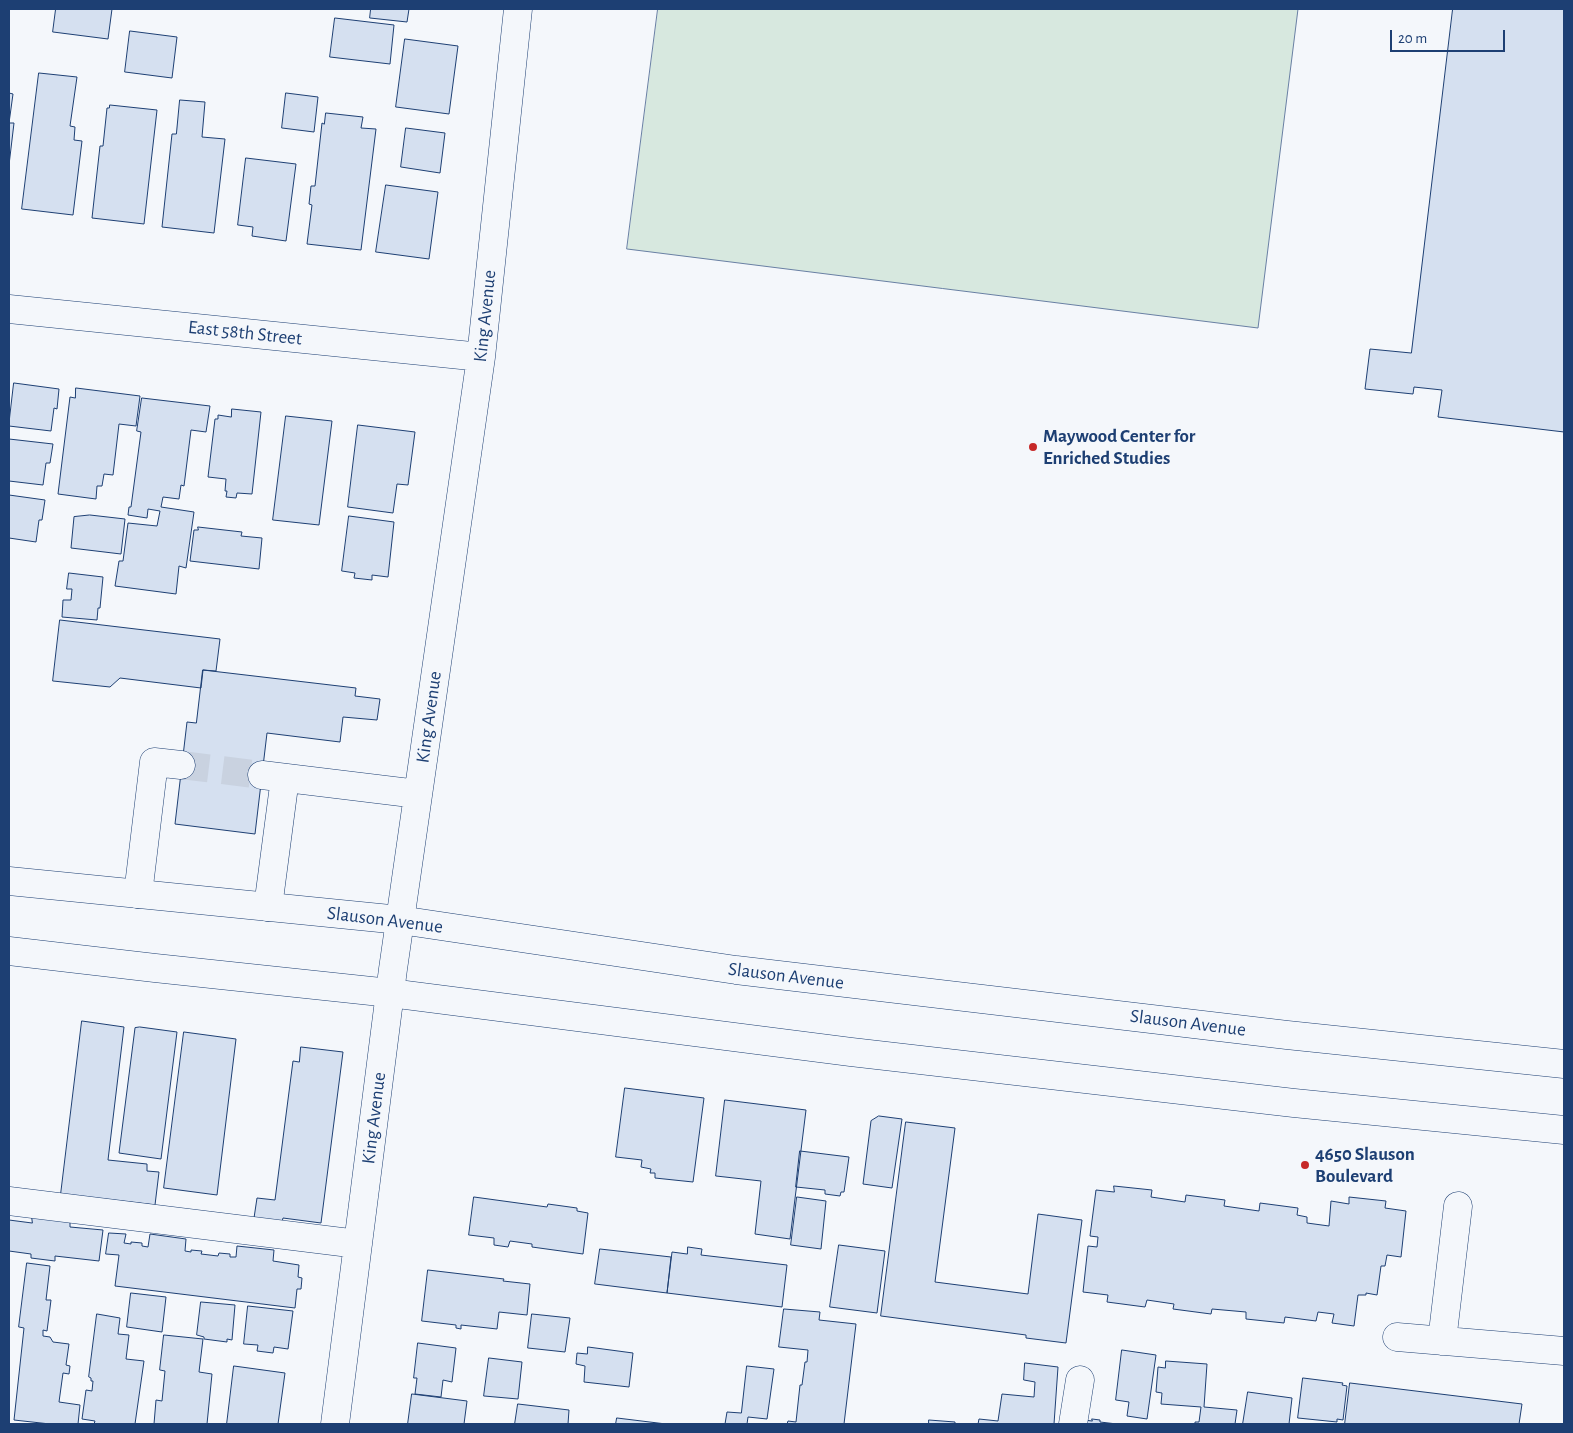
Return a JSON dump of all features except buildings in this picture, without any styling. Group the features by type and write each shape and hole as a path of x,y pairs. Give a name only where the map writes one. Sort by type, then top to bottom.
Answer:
{"main road":[{"name":"King Avenue","path":"334,1424 400,920 481,357 518,9"},
{"name":"East 58th Street","path":"9,309 481,357"},
{"path":"138,894 154,762 182,765"},
{"path":"268,907 273,777 418,794"},
{"name":"Slauson Avenue","path":"9,881 400,920 736,970 1287,1035 1564,1064"},
{"path":"9,951 390,993 852,1052 1294,1103 1564,1130"},
{"path":"9,1201 358,1244"},
{"path":"1442,1341 1458,1206"},
{"path":"1397,1337 1564,1351"},
{"path":"1073,1424 1080,1380"}],"shaded area":[{"path":"658,9 1298,9 1258,328 627,249"}],"tunnel":[{"path":"181,765 262,775"}],"place":[{"name":"Maywood Center for Enriched Studies","path":"1033,447"},
{"name":"4650 Slauson Boulevard","path":"1305,1165"}]}
